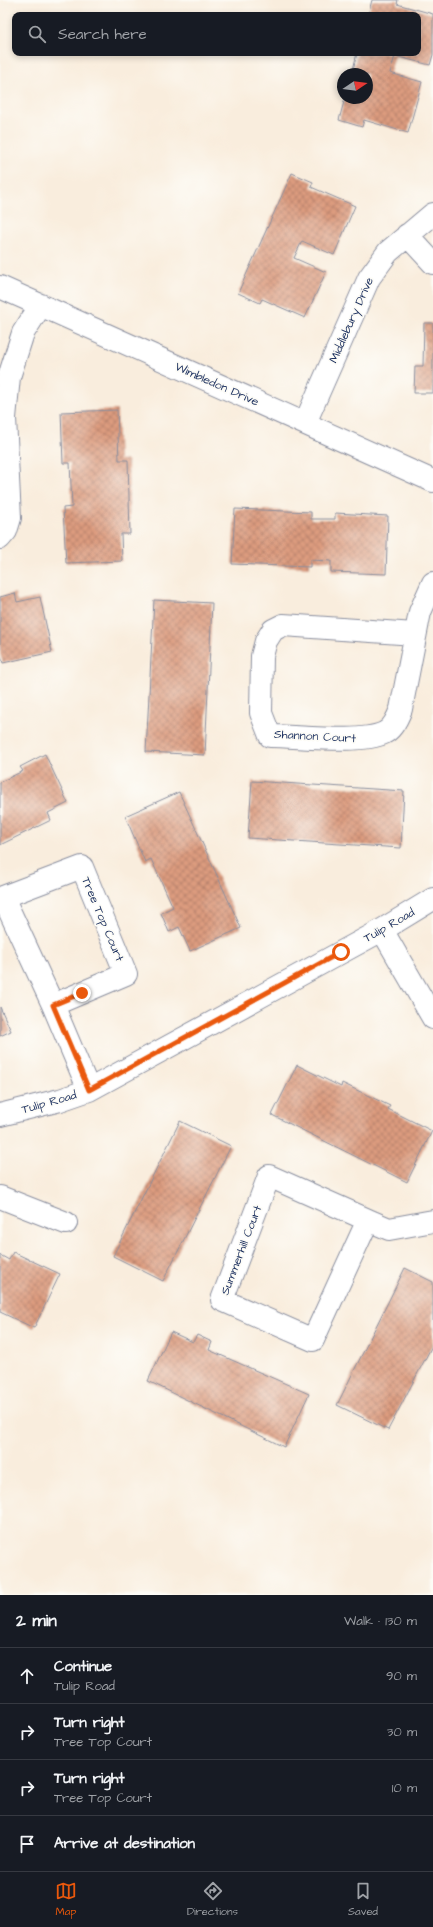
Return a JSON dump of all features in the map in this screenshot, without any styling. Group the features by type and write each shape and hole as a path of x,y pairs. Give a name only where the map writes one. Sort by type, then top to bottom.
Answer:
{"street":[{"name":"Middlebury Drive","path":"306,423 369,278 388,252 433,214"},
{"path":"407,235 433,263"},
{"name":"Wimbledon Drive","path":"0,287 433,481"},
{"path":"0,538 6,531 10,518 3,437 9,377 23,333 41,305"},
{"name":"Shannon Court","path":"415,634 283,625 273,630 266,641 262,656 261,713 270,736 365,739 386,733 396,722 401,709 420,612 433,583"},
{"name":"Tree Top Court","path":"53,1005 126,974 82,868 3,897 53,1005 89,1090"},
{"name":"Tulip Road","path":"0,1115 60,1100 89,1090 382,930 433,899"},
{"path":"382,930 433,1018"},
{"name":"Summerhill Court","path":"368,1220 313,1340 222,1300 269,1176 389,1229 433,1221"},
{"path":"0,1197 66,1223"}],"building":[{"path":"372,0 398,0 397,4 433,14 433,55 430,65 395,56 421,56 421,12 369,12"},
{"path":"356,56 395,56 390,73 422,82 408,133 364,120 362,127 339,120 343,104 373,104 373,68 353,68"},
{"path":"292,173 313,182 311,187 355,206 334,255 302,241 294,258 326,272 305,318 262,299 260,303 238,293"},
{"path":"424,323 433,323 433,393 414,393 415,366 423,366"},
{"path":"117,410 119,460 128,460 130,534 121,534 122,561 66,563 63,508 72,507 70,463 63,463 61,412"},
{"path":"235,509 311,512 311,519 335,519 335,513 388,516 386,574 331,572 331,561 310,560 310,567 232,564"},
{"path":"15,593 17,602 40,597 52,652 3,663 0,654 0,597"},
{"path":"154,600 212,603 205,755 146,752"},
{"path":"45,754 68,803 48,813 51,820 0,845 0,782 23,771 20,767"},
{"path":"252,781 404,791 401,848 248,838"},
{"path":"179,792 241,928 190,951 179,927 169,932 161,913 173,907 151,859 145,862 125,816"},
{"path":"0,1007 11,1031 0,1036"},
{"path":"297,1065 341,1087 342,1083 390,1106 388,1109 432,1131 407,1182 272,1115"},
{"path":"180,1121 231,1146 163,1281 113,1256"},
{"path":"13,1252 60,1274 34,1328 0,1312 0,1255 9,1260"},
{"path":"405,1268 433,1282 433,1344 388,1430 337,1405"},
{"path":"171,1332 193,1342 197,1335 212,1342 209,1350 309,1394 284,1447 148,1381"}],"route":[{"path":"82,993 53,1005 89,1090 341,952"}]}
